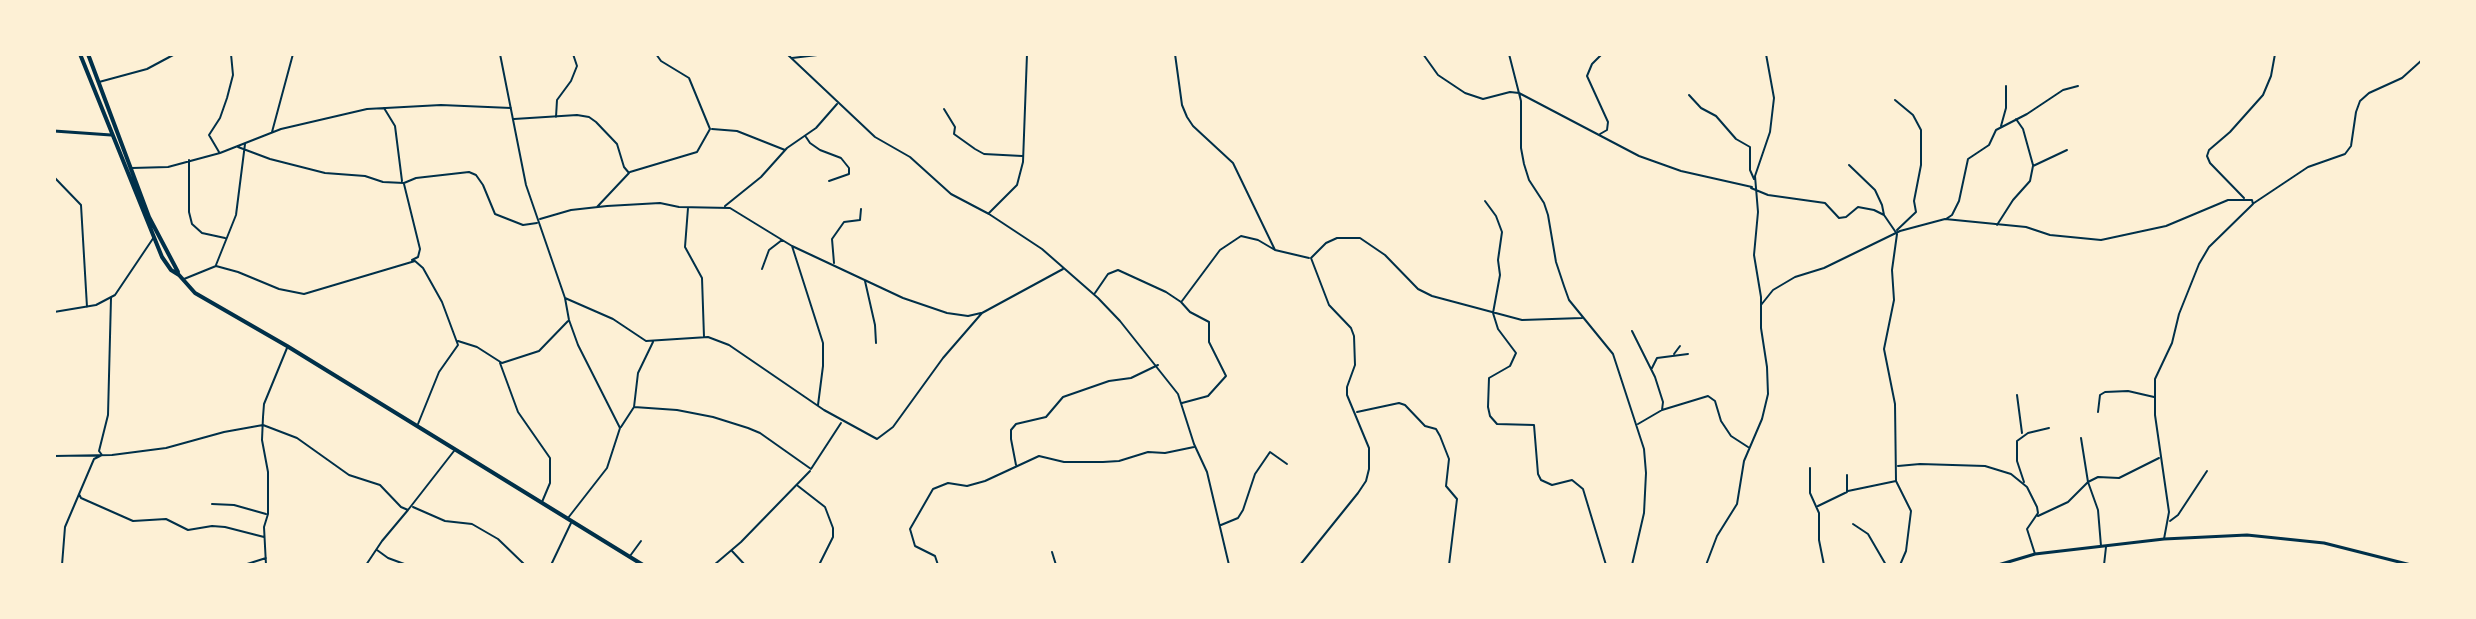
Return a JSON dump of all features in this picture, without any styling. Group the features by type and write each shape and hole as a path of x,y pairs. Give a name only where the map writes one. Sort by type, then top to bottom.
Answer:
{"main road":[{"path":"80,54 154,237 171,270 179,275"},
{"path":"88,54 154,226 179,275 204,300 287,346 643,565"},
{"path":"87,73 94,71"},
{"path":"54,131 111,135"},
{"path":"1998,565 2035,554 2164,539 2233,535 2273,536 2324,543 2411,565"}],"street":[{"path":"98,83 147,69 175,54"},
{"path":"220,153 209,135 220,118 227,98 233,75 231,54"},
{"path":"272,133 293,54"},
{"path":"500,54 526,185 565,298 569,320 578,345 620,428"},
{"path":"556,117 557,100 571,81 577,66 573,54"},
{"path":"656,54 661,61 689,78 710,129"},
{"path":"787,54 875,137 910,157 951,194 989,214 1042,249 1094,294 1158,365 1174,386 1204,463 1229,565"},
{"path":"791,58 826,54"},
{"path":"989,214 1017,185 1023,156 1027,54"},
{"path":"1175,54 1182,105 1187,117 1233,163 1275,250"},
{"path":"1423,54 1438,75 1465,93 1483,99 1510,92 1519,93 1639,156 1681,171 1756,189 1772,196 1825,203 1839,218 1846,217 1858,207 1884,215"},
{"path":"1509,54 1522,114 1524,164 1529,180 1544,203 1556,262 1569,300 1613,354 1644,449 1644,513 1632,565"},
{"path":"1599,135 1607,130 1608,122 1587,76 1592,64 1602,54"},
{"path":"1622,54 1642,54"},
{"path":"1751,188 1770,132 1774,98 1766,54"},
{"path":"2245,198 2210,163 2207,156 2209,150 2263,95 2275,54"},
{"path":"2164,539 2169,522 2154,397 2157,371 2172,343 2179,314 2199,264 2216,240 2253,204 2308,167 2345,154 2351,146 2360,101 2369,93 2402,78 2422,60"},
{"path":"2001,127 2006,108 2006,86"},
{"path":"1761,305 1773,290 1795,277 1824,268 1896,232 1952,215 1959,201 1968,159 1991,143 1996,130 2063,90 2078,86"},
{"path":"1689,95 1701,108 1716,116 1736,139 1750,147 1750,170 1755,182 1758,212 1755,261 1768,394 1762,419 1748,447 1737,504 1713,545 1706,565"},
{"path":"1895,100 1913,115 1920,126 1922,160 1914,201 1916,212 1896,232 1892,270 1894,300 1884,349 1895,404 1896,481 1911,511 1906,551 1900,565"},
{"path":"724,207 761,177 785,150 805,136 839,103"},
{"path":"131,168 164,168 220,153 312,120 383,107 441,105 511,108"},
{"path":"183,280 216,266 279,289 304,294 418,257 420,249 403,183 395,126 383,107"},
{"path":"944,109 955,127 954,134 975,149 984,154 1023,156"},
{"path":"514,119 589,117 617,144 629,173"},
{"path":"1996,226 2030,181 2033,166 2023,129 2016,119"},
{"path":"710,129 737,131 785,150"},
{"path":"597,208 629,173 697,152 710,129"},
{"path":"805,136 826,154 841,158 849,168 849,174 829,181"},
{"path":"216,266 234,226 245,142"},
{"path":"237,146 325,173 351,174 383,182 403,183 469,172 476,175 483,185 495,214 523,225 571,210 660,203 724,207 792,246 947,313 968,316 982,313 1064,268"},
{"path":"2033,166 2067,150"},
{"path":"189,160 189,212 192,224 202,233 226,238"},
{"path":"1849,165 1875,190 1884,215 1896,232"},
{"path":"54,177 81,205 87,307"},
{"path":"1945,219 2026,227 2050,235 2101,240 2166,226 2221,203 2245,198 2252,200 2253,204"},
{"path":"1485,201 1496,216 1502,232 1498,260 1500,275 1493,313 1498,329 1516,353 1510,366 1489,378 1490,416 1497,424 1534,425 1541,480 1552,485 1572,480 1583,489 1606,565"},
{"path":"688,207 685,247 702,278 704,337"},
{"path":"834,265 832,239 844,222 860,220 861,209"},
{"path":"1181,302 1220,250 1241,236 1258,240 1275,250 1311,258"},
{"path":"102,455 99,451 108,415 111,298 154,237"},
{"path":"1311,258 1326,243 1337,238 1360,238 1385,255 1406,279 1425,293 1522,320 1584,318"},
{"path":"762,269 769,250 783,240"},
{"path":"792,246 823,343 818,406"},
{"path":"1300,565 1366,481 1369,469 1369,448 1347,395 1355,365 1351,328 1329,305 1311,258"},
{"path":"410,261 418,263 434,285 458,341 457,349"},
{"path":"1094,294 1108,274 1118,270 1166,292 1190,312 1209,322 1209,342 1226,376 1208,396 1181,403"},
{"path":"865,280 876,343"},
{"path":"54,312 87,307 111,298"},
{"path":"565,298 613,319 639,337 653,342 704,337 729,345 818,406 877,439 893,427 943,358 982,313"},
{"path":"500,363 539,351 569,320"},
{"path":"1632,331 1652,370 1662,398 1662,410"},
{"path":"458,341 480,349 500,363 518,412 550,458 550,483 541,503"},
{"path":"551,565 570,520 607,468 620,428 634,407 638,373 653,342"},
{"path":"417,426 439,372 457,349 468,344"},
{"path":"266,565 268,472 262,440 264,404 287,346"},
{"path":"1673,355 1680,346"},
{"path":"1652,370 1652,362 1657,358 1688,354"},
{"path":"1016,466 1011,430 1016,424 1046,417 1063,397 1100,384 1131,378 1158,365"},
{"path":"2098,412 2100,395 2105,392 2128,391 2154,397"},
{"path":"2017,395 2022,435"},
{"path":"1637,425 1662,410 1708,396 1715,401 1731,436 1748,447"},
{"path":"1355,412 1399,403 1405,405 1425,426 1436,429 1449,459 1446,486 1457,499 1449,565"},
{"path":"634,407 677,410 748,428 811,469"},
{"path":"714,565 797,485 842,421"},
{"path":"54,456 102,455 166,448 263,425 297,438 349,475 380,485 401,507 408,510"},
{"path":"2035,554 2027,529 2036,516 2037,507 2017,461 2017,441 2022,435 2049,428"},
{"path":"2081,438 2088,482 2098,510 2104,565"},
{"path":"938,565 935,556 915,546 910,529 933,489 948,483 967,486 1039,456 1064,462 1103,462 1195,446"},
{"path":"366,565 455,450"},
{"path":"1220,525 1238,518 1255,474 1270,452 1287,464"},
{"path":"62,565 65,527 94,459 102,455"},
{"path":"2036,516 2068,502 2088,482 2098,477 2119,478 2160,457"},
{"path":"1897,466 1992,467 2011,474 2027,487"},
{"path":"1810,468 1810,493 1817,507 1824,565"},
{"path":"2169,522 2178,515 2207,471"},
{"path":"1847,475 1847,492"},
{"path":"1817,507 1847,492 1896,481"},
{"path":"797,485 825,507 833,528 833,537 819,565"},
{"path":"78,493 81,498 133,521 166,519 188,530 225,527 265,537"},
{"path":"212,504 234,505 268,514"},
{"path":"412,506 445,521 472,524 498,539 525,565"},
{"path":"1853,524 1868,534 1886,565"},
{"path":"630,557 641,541"},
{"path":"376,550 407,565"},
{"path":"731,551 745,565"},
{"path":"1052,552 1056,565"},
{"path":"244,565 266,558"}]}
